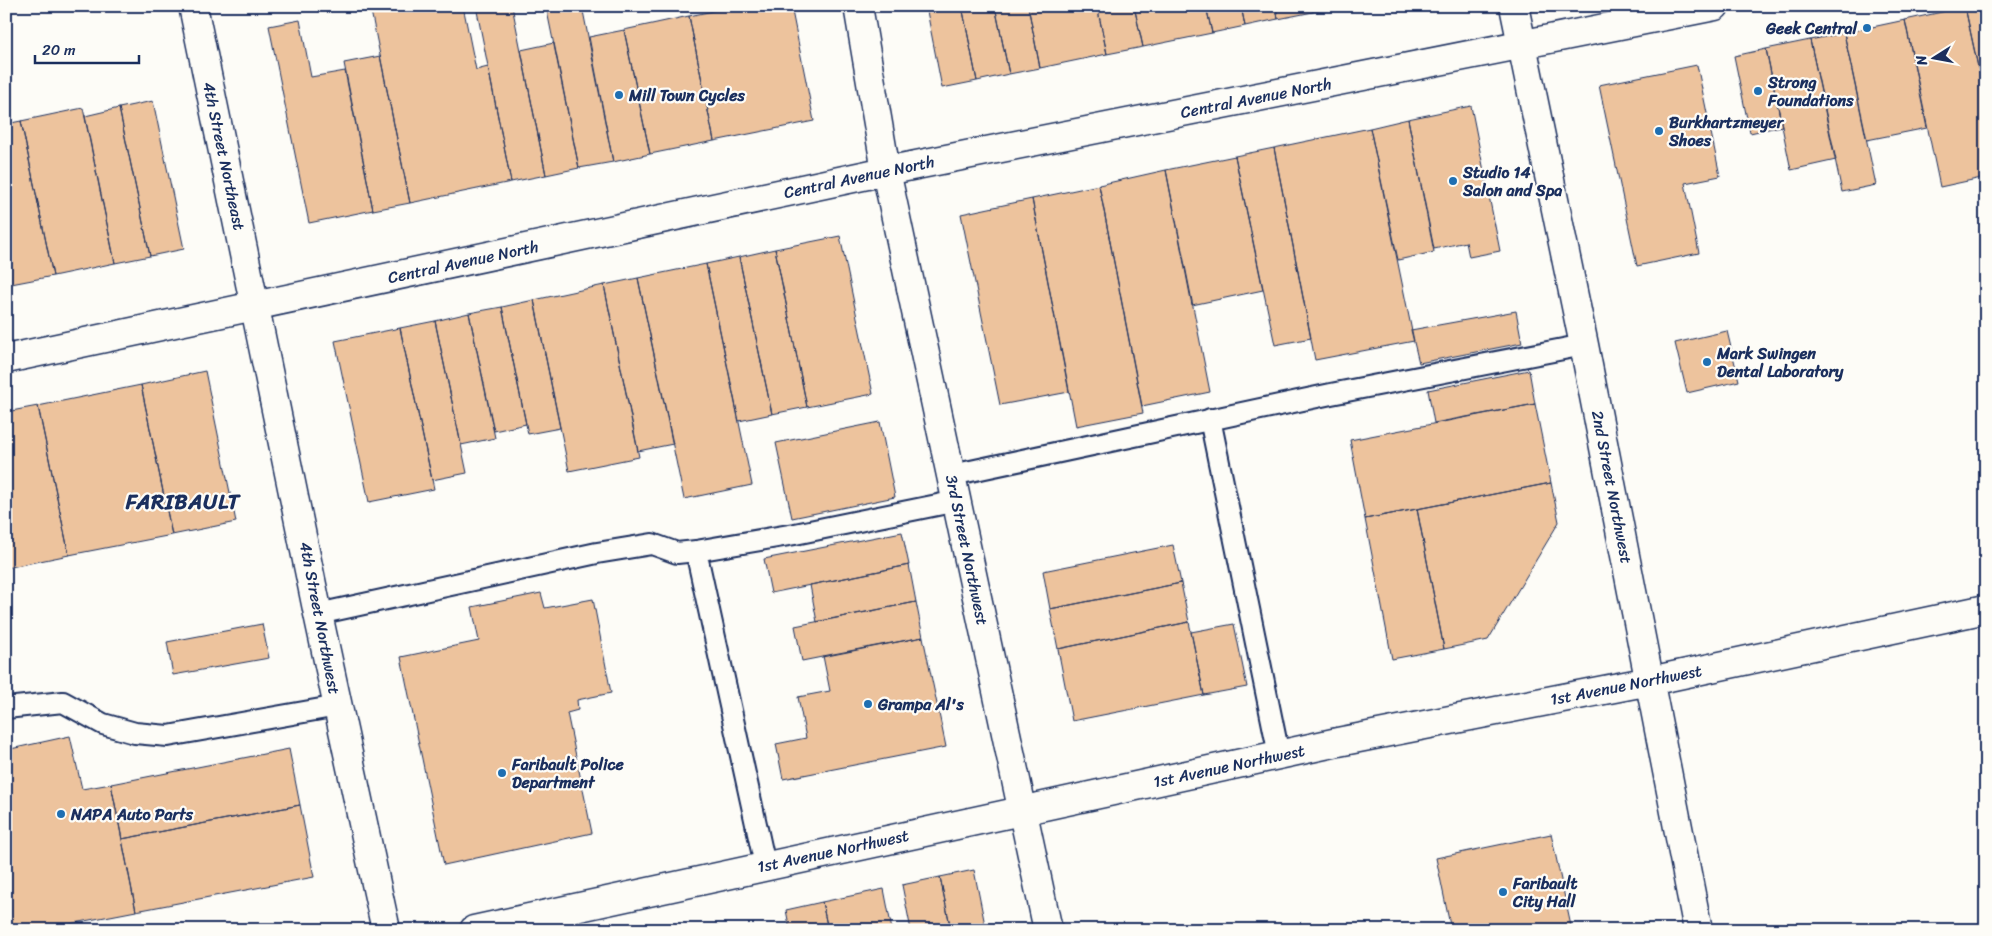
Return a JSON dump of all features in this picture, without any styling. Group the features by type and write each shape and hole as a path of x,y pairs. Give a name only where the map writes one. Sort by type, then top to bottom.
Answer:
{"street":[{"name":"4th Street Northeast","path":"193,6 256,306"},
{"name":"3rd Street Northwest","path":"858,6 886,171 1048,930"},
{"name":"2nd Street Northwest","path":"1514,6 1584,345 1698,930"},
{"name":"Central Avenue North","path":"6,359 886,171 1715,6"},
{"name":"4th Street Northwest","path":"256,306 318,614 386,930"},
{"name":"1st Avenue Northwest","path":"474,930 765,865 1022,812 1279,755 1650,681 1986,609"}],"lane":[{"path":"318,614 606,551 652,544 677,553 795,534 954,488 1210,419 1584,345"},
{"path":"1210,419 1279,755"},
{"path":"696,551 765,865"},
{"path":"6,708 63,702 103,724 135,733 168,736 338,706"}],"building":[{"path":"370,6 463,6 476,70 488,67 511,182 410,203"},
{"path":"476,6 512,6 546,175 511,182"},
{"path":"546,6 582,6 613,162 579,168"},
{"path":"737,6 791,6 814,121 714,141 689,16"},
{"path":"926,6 962,6 977,81 942,88"},
{"path":"962,6 995,6 1009,74 977,81"},
{"path":"995,6 1028,6 1040,68 1009,74"},
{"path":"1028,6 1097,6 1107,54 1040,68"},
{"path":"1097,6 1134,6 1143,47 1107,54"},
{"path":"1134,6 1206,6 1212,33 1143,47"},
{"path":"1206,6 1241,6 1245,26 1212,33"},
{"path":"1241,6 1276,6 1278,19 1245,26"},
{"path":"1276,6 1312,6 1313,12 1278,19"},
{"path":"1312,6 1340,6 1313,12"},
{"path":"1986,6 1986,71 1979,72 1965,7"},
{"path":"1965,7 1986,103 1986,177 1940,187 1905,20"},
{"path":"689,16 714,141 650,154 624,30"},
{"path":"300,20 311,77 345,71 373,210 309,223 269,26"},
{"path":"1905,20 1927,128 1867,140 1844,33"},
{"name":"Mill Town Cycles","path":"624,30 650,154 613,162 589,37"},
{"path":"1844,33 1876,185 1842,192 1810,40"},
{"path":"1810,40 1836,160 1791,170 1766,49"},
{"path":"554,43 579,168 546,175 521,50"},
{"name":"Strong Foundations","path":"1766,49 1782,126 1750,133 1734,56"},
{"path":"380,56 410,203 373,210 344,63"},
{"name":"Burkhartzmeyer Shoes","path":"1697,65 1720,176 1685,183 1699,253 1637,266 1599,85"},
{"path":"153,101 184,249 150,256 119,108"},
{"name":"Studio 14 Salon and Spa","path":"1471,106 1500,251 1469,257 1466,242 1434,249 1408,119"},
{"path":"83,108 115,263 53,276 21,121"},
{"path":"119,108 150,256 115,263 85,116"},
{"path":"1408,119 1434,252 1398,260 1370,128"},
{"path":"21,121 53,276 6,285 6,124"},
{"path":"1370,128 1414,341 1315,360 1274,148"},
{"path":"1274,148 1311,338 1275,345 1235,156"},
{"path":"1235,156 1263,290 1192,305 1166,170"},
{"path":"1166,170 1210,392 1142,406 1099,185"},
{"path":"1099,185 1143,413 1076,426 1032,199"},
{"path":"1032,199 1069,392 1000,405 961,214"},
{"path":"840,236 873,394 807,407 775,249"},
{"path":"775,249 807,407 772,414 739,257"},
{"path":"739,257 772,414 739,421 706,264"},
{"path":"706,264 752,485 684,499 638,278"},
{"path":"638,278 673,444 638,451 604,285"},
{"path":"604,285 639,457 569,471 534,300"},
{"path":"534,300 560,428 528,434 502,307"},
{"path":"502,307 526,424 494,431 469,313"},
{"path":"1516,311 1522,343 1419,363 1411,330"},
{"path":"469,313 495,438 461,445 435,321"},
{"path":"435,321 467,473 432,480 400,328"},
{"path":"400,328 434,489 369,502 335,341"},
{"name":"Mark Swingen Dental Laboratory","path":"1727,331 1739,381 1687,393 1675,343"},
{"path":"1529,370 1535,404 1434,423 1428,390"},
{"path":"205,371 236,522 172,535 141,385"},
{"path":"141,385 172,535 69,555 38,406"},
{"path":"1535,404 1551,483 1365,519 1350,440"},
{"path":"38,406 69,555 6,568 6,412"},
{"path":"880,422 895,497 792,518 776,443"},
{"path":"1551,483 1559,522 1488,640 1444,649 1417,509"},
{"path":"1417,509 1444,649 1392,659 1365,519"},
{"path":"902,532 909,565 771,593 764,559"},
{"path":"1173,545 1181,583 1050,609 1043,571"},
{"path":"909,565 916,602 817,622 810,585"},
{"path":"1181,583 1189,622 1058,649 1050,609"},
{"name":"Faribault Police Department","path":"541,593 545,608 593,599 611,693 577,700 578,710 567,713 592,833 444,865 401,657 479,641 472,607"},
{"path":"916,602 923,637 802,661 795,626"},
{"path":"1189,622 1204,695 1072,721 1058,649"},
{"path":"262,624 269,658 173,675 167,642"},
{"path":"1234,624 1247,687 1204,695 1191,632"},
{"name":"Grampa Al's","path":"923,637 946,747 783,779 776,744 806,738 798,697 830,691 823,656"},
{"name":"NAPA Auto Parts","path":"70,736 82,789 111,784 136,911 38,930 9,930 6,916 6,750"},
{"path":"289,749 300,805 122,839 111,784"},
{"path":"300,805 314,877 136,911 122,839"},
{"name":"Faribault City Hall","path":"1551,834 1571,926 1555,930 1451,930 1436,858"},
{"path":"974,870 986,930 951,930 940,877"},
{"path":"940,877 951,930 911,930 902,885"},
{"path":"884,889 892,930 828,930 822,902"},
{"path":"822,902 828,930 790,930 786,910"},
{"path":"718,926 719,930 698,930"}],"place":[{"name":"Geek Central","path":"1867,28"},
{"name":"Strong Foundations","path":"1758,91"},
{"name":"Mill Town Cycles","path":"619,95"},
{"name":"Burkhartzmeyer Shoes","path":"1659,131"},
{"name":"Studio 14 Salon and Spa","path":"1453,181"},
{"name":"Mark Swingen Dental Laboratory","path":"1707,362"},
{"name":"Grampa Al's","path":"868,704"},
{"name":"Faribault Police Department","path":"502,773"},
{"name":"NAPA Auto Parts","path":"61,814"},
{"name":"Faribault City Hall","path":"1503,892"}],"district":[{"name":"FARIBAULT","path":"183,502"}]}
